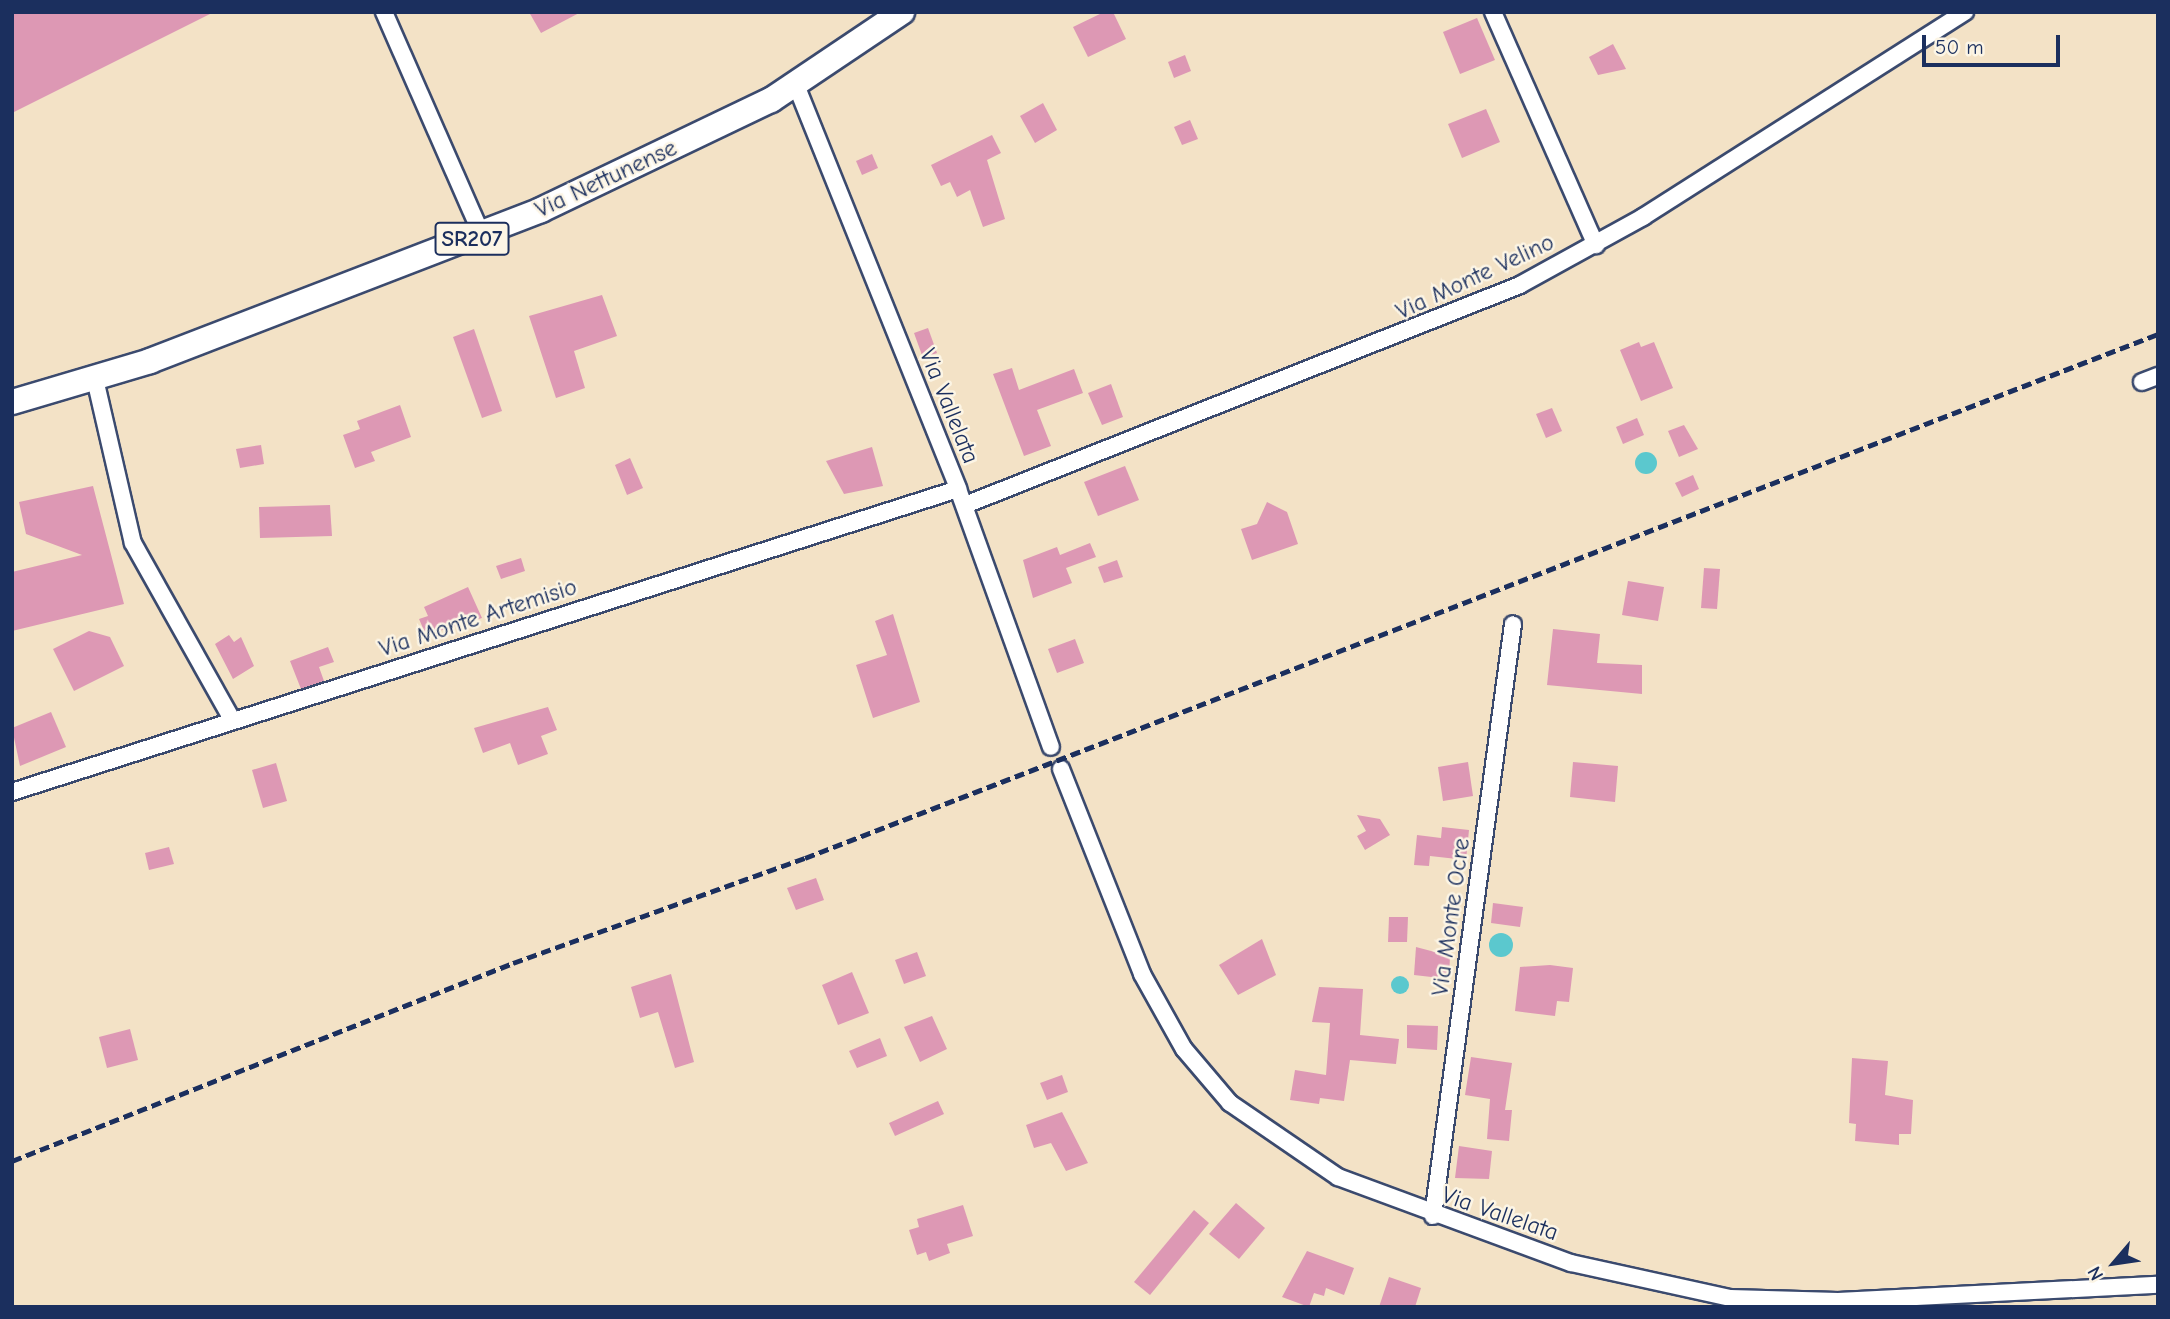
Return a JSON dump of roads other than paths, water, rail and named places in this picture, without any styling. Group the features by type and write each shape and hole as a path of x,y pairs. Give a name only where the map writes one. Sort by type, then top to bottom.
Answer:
{"main road":[{"name":"Via Nettunense","path":"12,402 95,379 482,235 796,85 902,12"}],"street":[{"path":"384,12 482,235"},
{"path":"1493,12 1596,245"},
{"name":"Via Monte Velino","path":"964,505 1450,317 1596,245 1965,12"},
{"name":"Via Vallelata","path":"796,85 958,489 1051,747"},
{"path":"2142,382 2158,376"},
{"path":"95,379 133,543 233,721"},
{"name":"Via Monte Artemisio","path":"12,792 958,489"},
{"name":"Via Monte Ocre","path":"1433,1216 1513,624"},
{"name":"Via Vallelata","path":"1061,769 1142,974 1203,1074 1288,1149 1338,1177 1433,1216 1685,1299 1838,1304 2158,1285"}],"water":[{"path":"1646,452 1654,455 1657,463 1654,471 1646,474 1638,471 1635,463 1638,455"},
{"path":"1501,933 1509,937 1513,945 1509,953 1501,957 1493,953 1489,945 1493,937"},
{"path":"1400,976 1406,979 1409,985 1406,991 1400,994 1394,991 1391,985 1394,979"}],"railway":[{"path":"12,1161 513,963 805,858 2158,334"}]}
